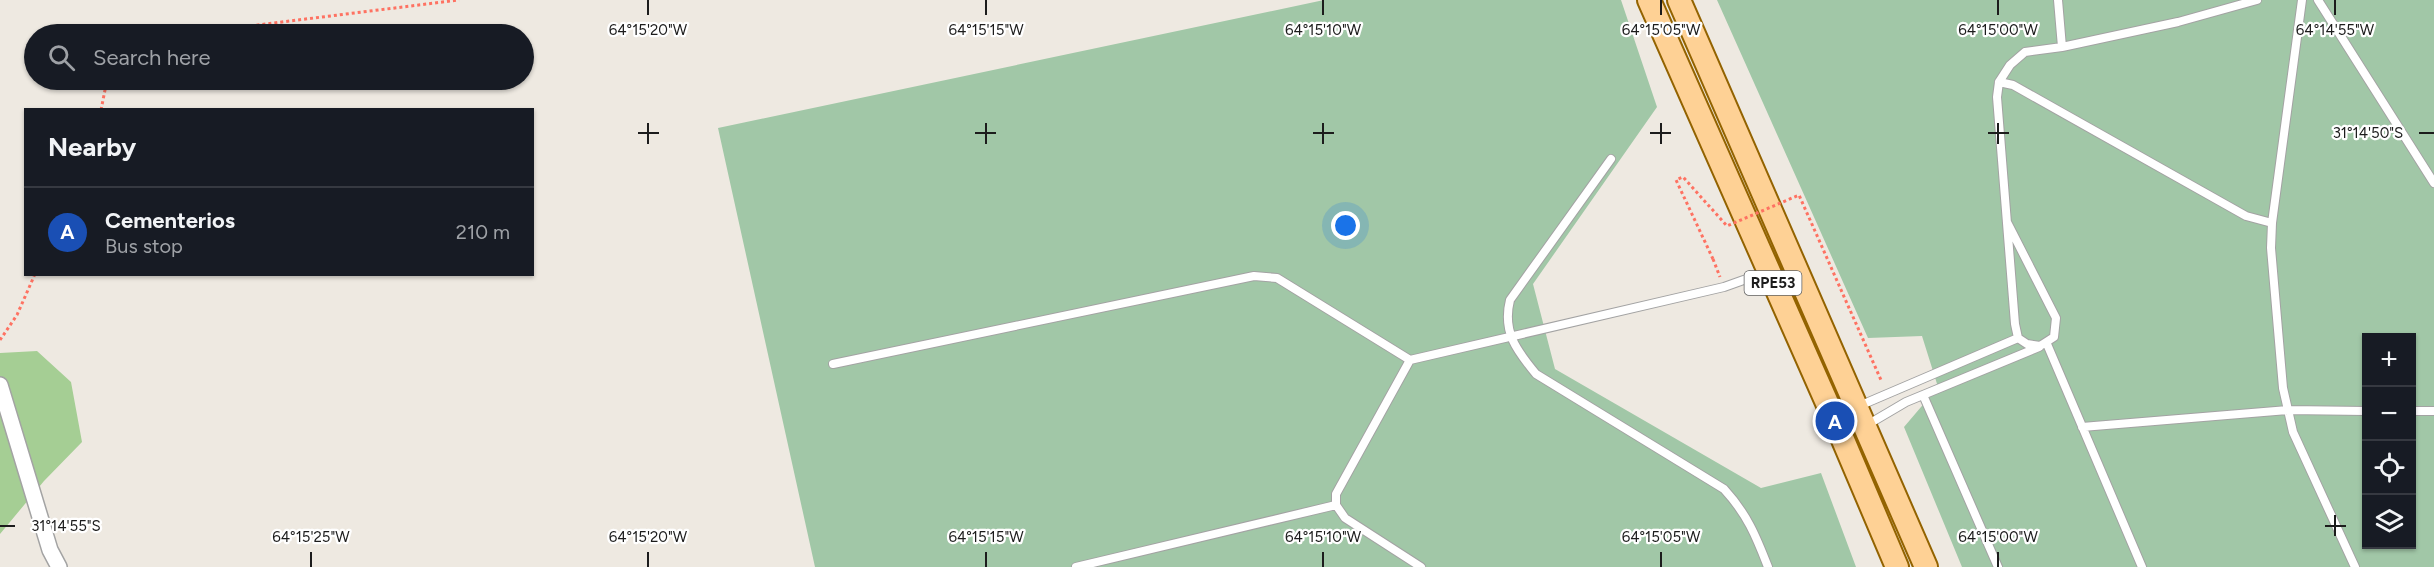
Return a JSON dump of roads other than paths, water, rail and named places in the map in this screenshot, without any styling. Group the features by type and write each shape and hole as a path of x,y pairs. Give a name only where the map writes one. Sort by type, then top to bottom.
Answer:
{"main road":[{"name":"RPE53","path":"1649,0 1897,567"},
{"name":"RPE53","path":"1679,0 1926,567"}],"street":[{"path":"0,385 50,549 59,567"}],"lane":[{"path":"2058,0 2062,47"},
{"path":"2018,338 1997,97 1999,82 2010,65 2025,52 2062,47 2178,22 2257,0"},
{"path":"2302,0 2272,223 2272,260 2283,388 2293,432 2355,567"},
{"path":"2318,0 2434,183"},
{"path":"1999,82 2013,85 2246,216 2272,223"},
{"path":"1611,159 1510,300 1507,323 1509,336 1536,374 1724,489 1739,505 1751,524 1768,567"},
{"path":"1861,416 1923,395 2043,345 2054,337 2056,318 2007,222"},
{"path":"833,364 1254,276 1277,278 1410,360 1724,286 1768,271"},
{"path":"1861,416 2018,338"},
{"path":"2018,338 2027,344 2043,345"},
{"path":"2043,345 2082,427 2142,567"},
{"path":"1410,360 1336,494 1336,505 1345,518 1421,567"},
{"path":"1923,395 1998,567"},
{"path":"2082,427 2288,410 2362,411"},
{"path":"2416,411 2434,411"},
{"path":"1076,567 1336,505"}],"place":[{"name":"Cementerios","path":"1835,421"}]}
